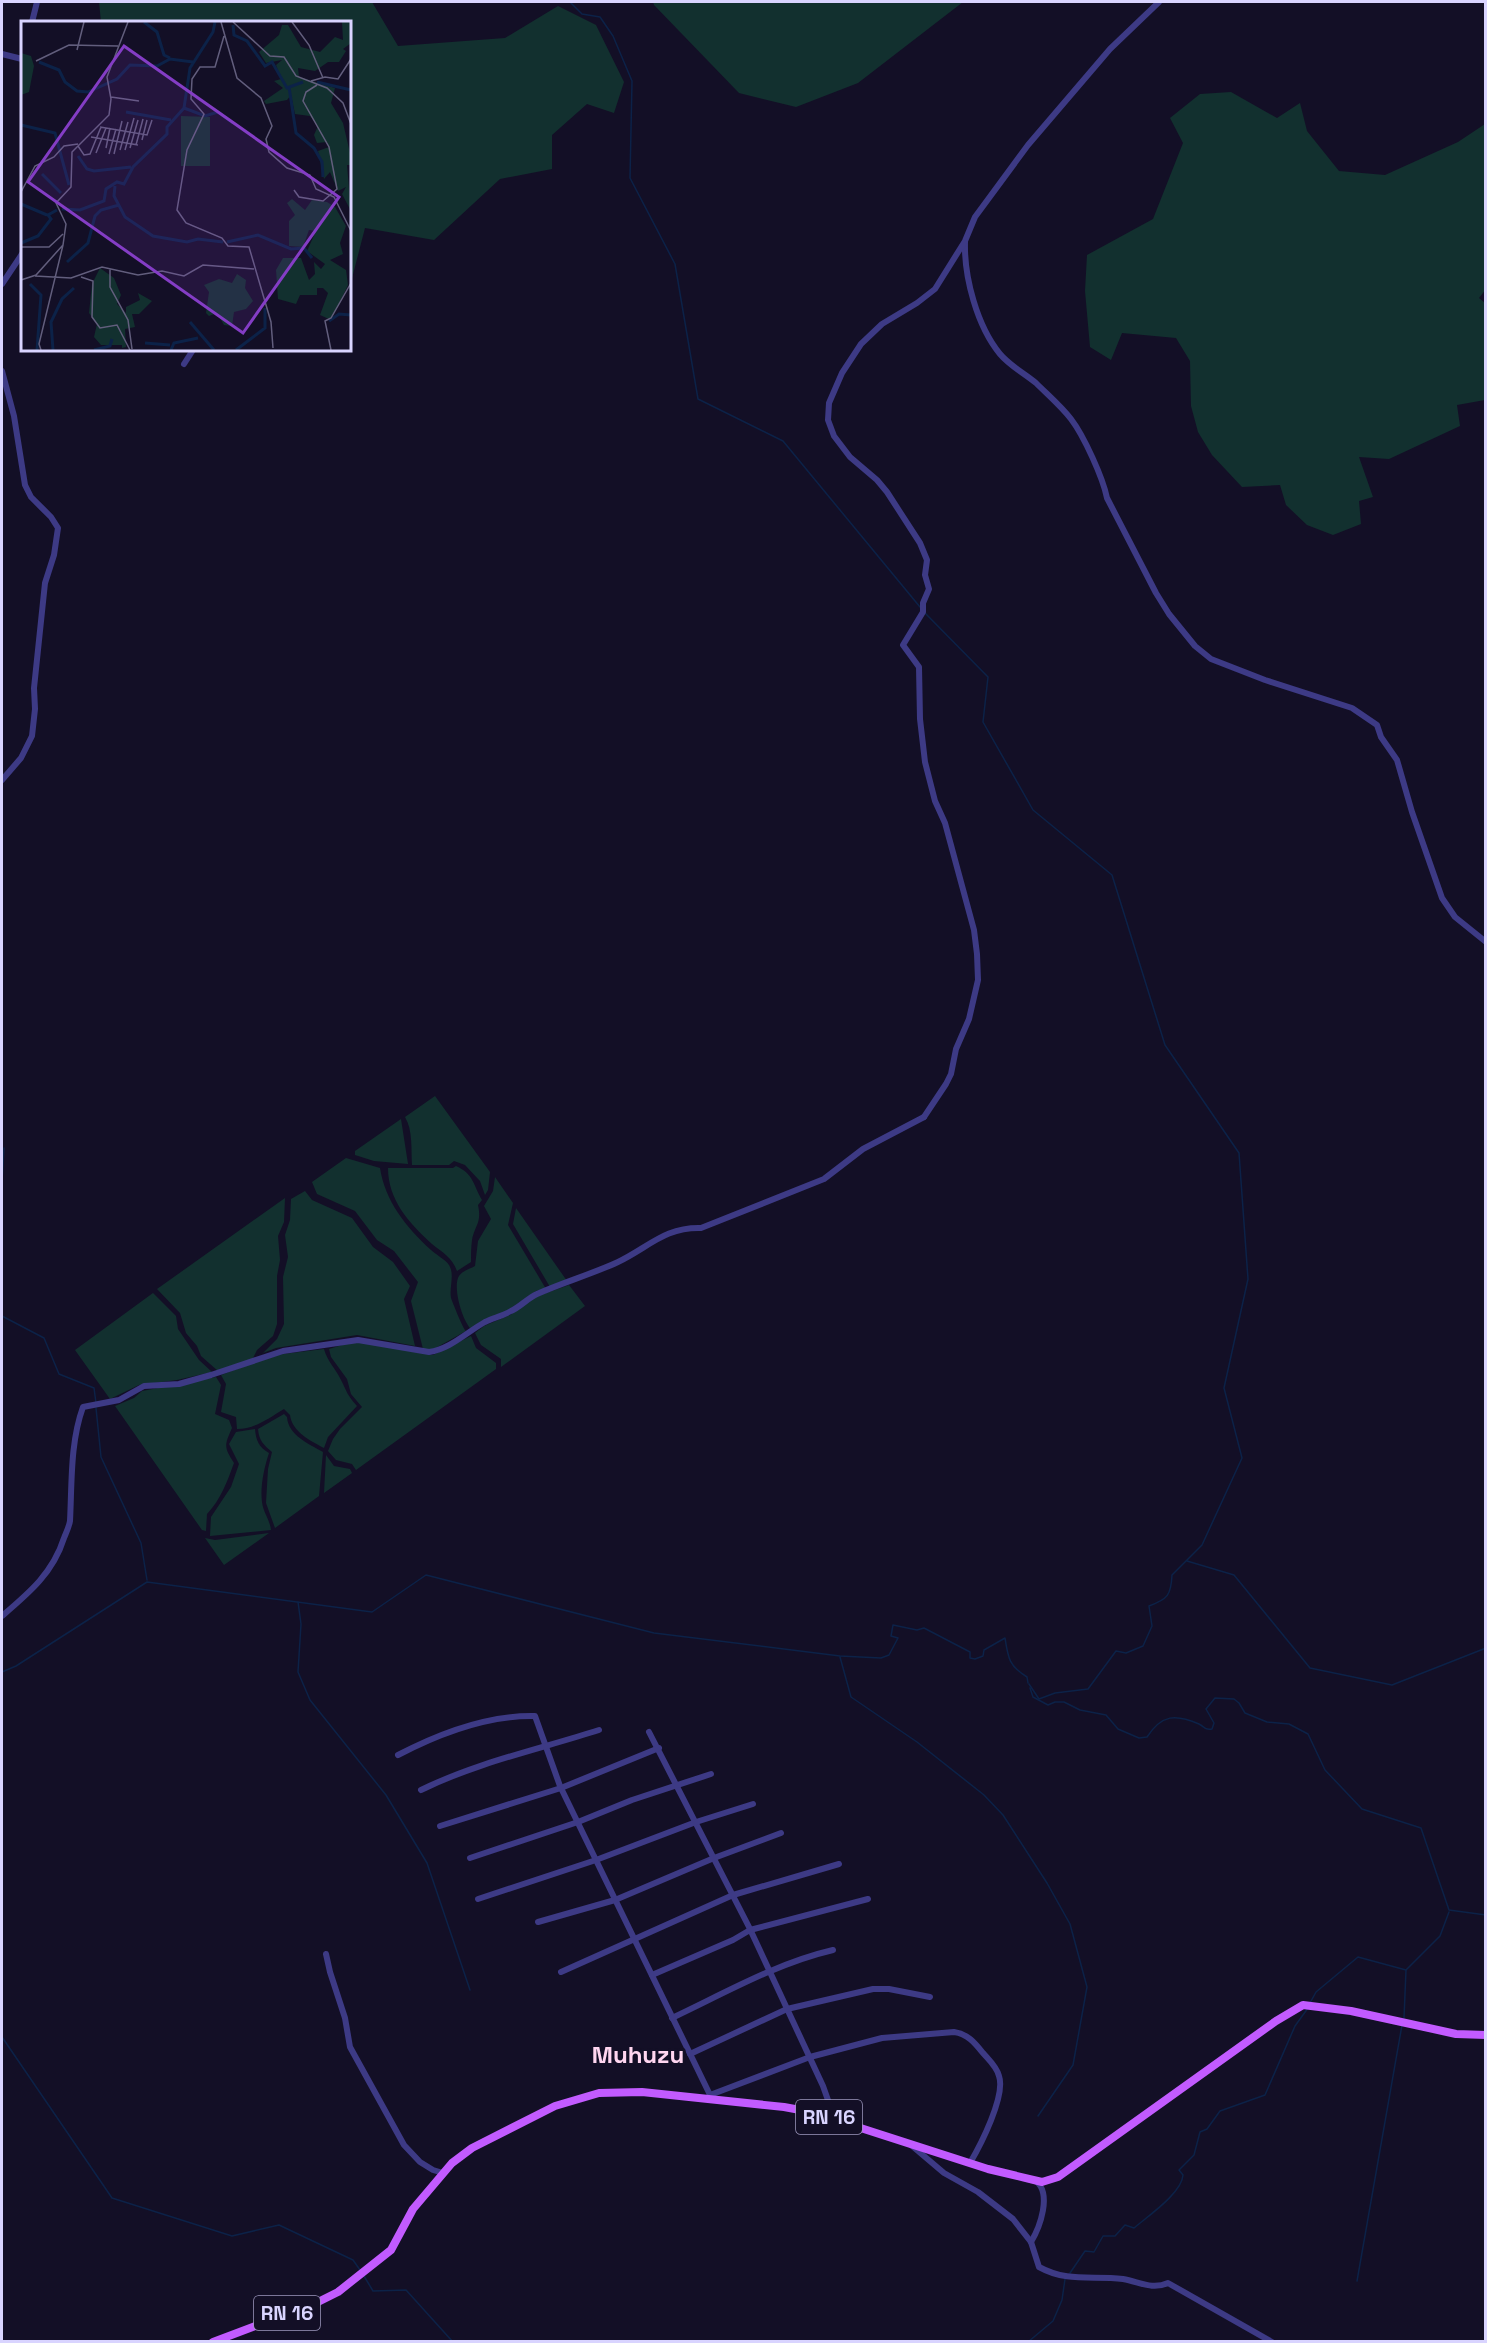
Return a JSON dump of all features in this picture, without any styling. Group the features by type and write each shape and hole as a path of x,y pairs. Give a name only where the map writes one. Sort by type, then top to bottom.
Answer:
{"main road":[{"name":"RN 16","path":"213,2342 338,2292 391,2250 413,2209 442,2173 472,2148 555,2106 599,2092 642,2092 711,2097 784,2107 829,2116 970,2163 1035,2180 1050,2180 1059,2177 1276,2021 1304,2005 1392,2019 1456,2034 1485,2035"}],"street":[{"path":"32,21 37,2"},
{"path":"2,1616 46,1575 62,1546 70,1523 69,1507 75,1444 83,1407 118,1400 144,1386 179,1383 211,1376 283,1351 358,1340 429,1353 437,1351 482,1324 515,1309 536,1294 621,1261 658,1237 685,1228 701,1228 731,1218 824,1179 864,1149 924,1117 951,1074 956,1050 976,997 978,980 974,930 945,823 935,801 925,762 920,719 919,667 903,645 923,612 923,603 929,589 925,575 927,560 920,543 894,501 877,480 850,457 834,436 830,428 829,403 842,373 861,344 882,324 935,289 965,241 975,217 1028,145 1110,49 1159,2"},
{"path":"2,54 21,59"},
{"path":"965,241 964,259 974,301 992,342 1006,361 1033,381 1073,422 1104,485 1107,498 1169,614 1195,646 1211,659 1287,688 1352,708 1377,725 1381,737 1397,760 1412,812 1445,903 1455,917 1485,942"},
{"path":"2,284 21,256"},
{"path":"184,364 192,351"},
{"path":"2,371 14,416 28,493 51,517 58,528 54,555 45,583 35,677 32,735 21,758 2,780"},
{"path":"398,1755 449,1732 516,1716 535,1716 561,1788 711,2097 810,2057 882,2038 962,2033 972,2039 992,2063 1000,2077 997,2098 986,2136 970,2163"},
{"path":"422,1790 449,1777 599,1730"},
{"path":"650,1732 770,1971 829,2103 829,2116"},
{"path":"440,1826 561,1788 659,1748"},
{"path":"470,1858 711,1774"},
{"path":"478,1899 753,1804"},
{"path":"538,1922 615,1900 714,1858 781,1833"},
{"path":"561,1972 733,1895 839,1864"},
{"path":"652,1975 733,1940 750,1930 868,1899"},
{"path":"672,2018 770,1971 808,1956 833,1950"},
{"path":"327,1954 330,1972 345,2018 350,2047 404,2145 420,2162 442,2173"},
{"path":"690,2054 787,2009 873,1989 889,1989 930,1997"},
{"path":"907,2142 944,2173 978,2192 1013,2219 1031,2242 1039,2267 1067,2277 1123,2279 1157,2288 1168,2283 1272,2342"},
{"path":"1031,2242 1036,2232 1043,2202 1042,2189 1035,2180"}],"green space":[{"path":"99,2 372,2 398,46 505,38 558,6 596,25 624,82 614,113 587,104 552,135 552,169 500,179 434,240 365,228 351,282 351,21 101,21"},
{"path":"653,2 963,2 858,83 796,107 739,93"},
{"path":"1231,92 1277,118 1300,103 1307,131 1339,171 1385,175 1458,142 1485,124 1486,289 1479,298 1485,303 1485,400 1457,405 1460,426 1389,459 1359,457 1373,497 1359,501 1361,524 1333,535 1307,525 1286,505 1280,485 1242,487 1212,455 1198,432 1191,406 1190,361 1176,338 1122,333 1111,360 1090,347 1085,291 1087,255 1153,219 1183,143 1170,118 1200,94"},
{"path":"435,1096 490,1172 488,1190 485,1195 480,1181 465,1165 454,1161 449,1165 412,1165 410,1134 405,1117"},
{"path":"401,1119 408,1164 374,1161 355,1155 355,1151"},
{"path":"346,1158 380,1168 387,1192 405,1223 449,1265 452,1273 451,1298 466,1331 432,1350 423,1349 411,1301 418,1282 394,1251 377,1240 355,1211 317,1194 312,1182"},
{"path":"456,1166 470,1176 482,1200 478,1205 479,1216 472,1240 471,1262 457,1271 450,1259 424,1236 401,1210 392,1190 388,1168 453,1168"},
{"path":"495,1177 513,1203 508,1225 546,1289 536,1291 507,1311 472,1330 465,1320 460,1304 457,1281 462,1273 475,1266 478,1241 491,1219 484,1206 493,1191"},
{"path":"305,1191 312,1200 352,1218 373,1247 393,1262 410,1286 404,1299 415,1346 357,1335 276,1348 263,1353 277,1339 284,1324 283,1277 288,1257 285,1235 290,1220 291,1199"},
{"path":"285,1198 284,1222 278,1236 280,1260 277,1276 277,1324 273,1336 257,1350 252,1360 218,1371 201,1356 197,1346 186,1333 180,1313 157,1289"},
{"path":"516,1208 567,1281 550,1287 513,1224"},
{"path":"569,1285 585,1306 501,1367 501,1359 481,1345 475,1333 484,1326 510,1315 535,1297"},
{"path":"153,1293 176,1316 178,1329 199,1360 212,1372 139,1385 110,1399 75,1350"},
{"path":"471,1336 476,1348 496,1363 496,1369 356,1470 352,1464 336,1460 328,1451 340,1429 362,1407 351,1394 347,1379 331,1357 329,1349 358,1340 433,1355"},
{"path":"324,1349 357,1406 328,1437 324,1448 298,1431 290,1415 284,1409 244,1429 237,1429 236,1417 221,1412 226,1384 221,1375 275,1355"},
{"path":"216,1377 221,1385 215,1414 229,1420 232,1428 226,1446 234,1463 220,1496 207,1514 206,1531 202,1530 115,1406 134,1398 142,1391"},
{"path":"284,1414 295,1434 323,1452 319,1496 275,1528 266,1503 268,1469 272,1452 262,1442 258,1429"},
{"path":"255,1429 259,1443 269,1453 263,1477 262,1496 271,1530 210,1536 211,1517 231,1487 239,1464 229,1444 236,1432"},
{"path":"326,1455 334,1466 350,1469 352,1473 324,1493"},
{"path":"269,1533 224,1565 205,1538 215,1540"}],"waterway":[{"path":"570,2 582,14 600,17 613,36 632,81 630,178 675,264 698,399 783,441 920,607"},
{"path":"925,613 988,677 983,722 1033,810 1112,875 1165,1045 1239,1153 1248,1279 1224,1388 1242,1458 1202,1545 1172,1575 1171,1587 1167,1595 1149,1606 1152,1626 1143,1646 1126,1653 1116,1651 1088,1689 1055,1693 1039,1699 1029,1684"},
{"path":"2,1181 4,1148"},
{"path":"2,1316 44,1338 59,1374 94,1388 96,1403"},
{"path":"96,1408 101,1457 141,1543 147,1580"},
{"path":"1187,1561 1234,1575 1310,1668 1392,1685 1486,1648"},
{"path":"2,1672 16,1666 147,1582 372,1612 426,1575 654,1633 840,1656 881,1658 889,1655 898,1638 891,1636 893,1625 917,1630 924,1628 970,1652 970,1658 975,1659 983,1656 984,1650 1005,1638 1010,1661 1027,1677 1028,1683"},
{"path":"298,1602 301,1624 298,1672 310,1700 386,1795 427,1863 470,1990"},
{"path":"840,1657 851,1697 917,1742 984,1795 1003,1815 1047,1883 1070,1924 1087,1987 1073,2065 1038,2116"},
{"path":"1030,1688 1033,1697 1048,1705 1064,1702 1080,1710 1106,1715 1118,1729 1139,1738 1147,1737 1158,1724 1170,1718 1183,1719 1206,1729 1212,1729 1214,1723 1206,1709 1215,1698 1234,1699 1245,1713 1267,1722 1289,1724 1308,1734 1325,1770 1362,1809 1421,1828 1449,1910 1486,1915"},
{"path":"1404,2018 1406,1970 1440,1936 1449,1912"},
{"path":"1310,2003 1316,1992 1358,1957 1406,1970"},
{"path":"1070,2273 1085,2251 1094,2252 1103,2236 1115,2236 1125,2225 1134,2228 1171,2197 1181,2182 1183,2175 1179,2170 1194,2155 1200,2132 1207,2129 1220,2111 1265,2095 1295,2026 1308,2008"},
{"path":"1357,2281 1402,2025"},
{"path":"2,2037 112,2198 232,2236 279,2225 353,2260 360,2270"},
{"path":"364,2276 373,2291 406,2290 453,2342"},
{"path":"1028,2342 1053,2321 1062,2300 1065,2279"}],"district":[{"name":"Muhuzu","path":"638,2054"}]}
